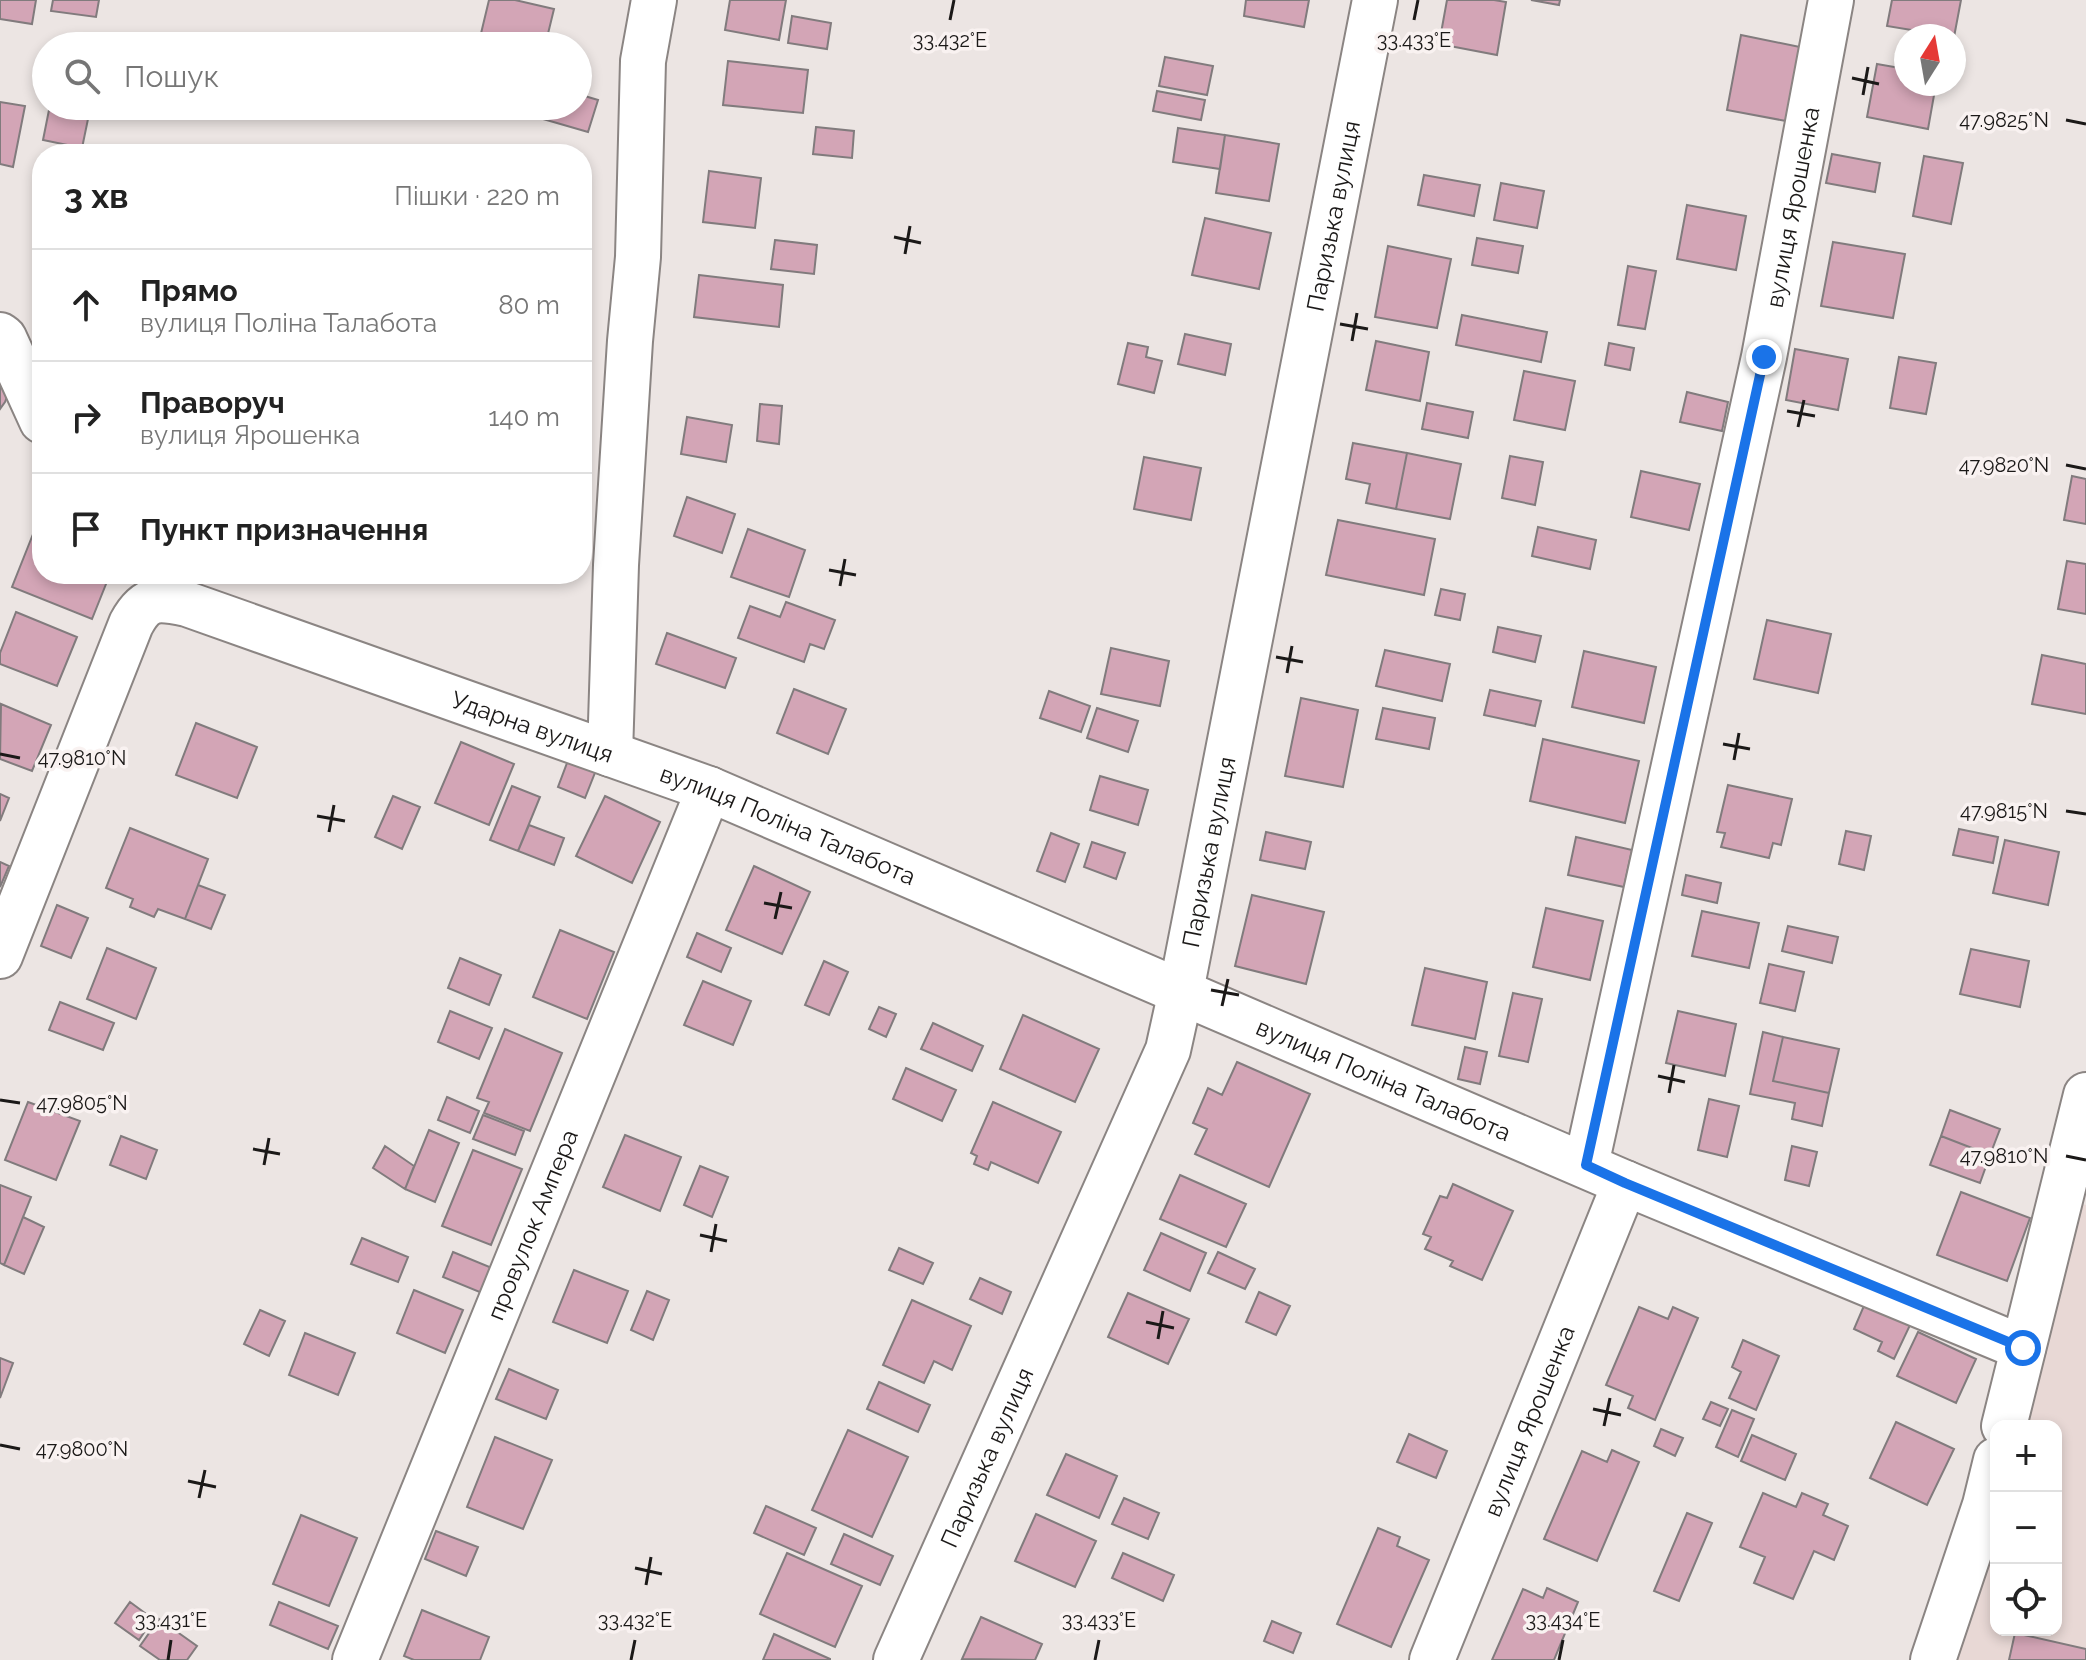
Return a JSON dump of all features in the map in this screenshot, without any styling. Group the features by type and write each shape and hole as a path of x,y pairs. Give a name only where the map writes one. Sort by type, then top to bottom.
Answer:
{"street":[{"name":"Ударна вулиця","path":"0,956 131,624 149,587 166,600 187,604 610,754 617,550 638,257 643,61 654,0"},
{"name":"Паризька вулиця","path":"896,1660 1168,1050 1375,0"},
{"name":"вулиця Ярошенка","path":"1432,1660 1605,1174 1831,0"},
{"path":"0,335 32,399"},
{"name":"вулиця Поліна Талабота","path":"610,754 709,789 1605,1174 2023,1348"},
{"name":"провулок Ампера","path":"355,1660 709,789"},
{"path":"2005,1420 2086,1095"},
{"path":"1933,1660 1990,1485"}],"shaded area":[{"path":"2060,1199 2086,1205 2086,1660 1933,1660 1990,1479 1990,1636 2062,1636 2062,1420 2005,1420"}],"building":[{"path":"0,0 36,0 32,24 0,19"},
{"path":"53,0 99,0 96,17 51,11"},
{"path":"489,0 515,0 554,9 548,32 481,32"},
{"path":"730,0 786,0 779,40 725,30"},
{"path":"1246,0 1309,0 1304,27 1244,16"},
{"path":"1447,0 1506,2 1497,55 1439,44"},
{"path":"1531,0 1560,0 1559,5"},
{"path":"1892,0 1961,0 1956,24 1887,26"},
{"path":"792,16 831,23 827,49 788,43"},
{"path":"1741,35 1800,47 1786,121 1727,110"},
{"path":"1165,57 1213,66 1207,95 1159,86"},
{"path":"728,61 808,70 803,113 723,105"},
{"path":"1877,64 1894,67 1894,96 1934,96 1928,129 1867,117"},
{"path":"1157,91 1205,100 1201,120 1153,111"},
{"path":"592,98 598,100 592,119"},
{"path":"0,102 25,106 13,167 0,164"},
{"path":"47,120 88,120 83,144 43,140"},
{"path":"547,120 592,120 588,132"},
{"path":"816,127 854,131 852,158 813,154"},
{"path":"1178,128 1225,135 1220,169 1173,162"},
{"path":"1225,135 1279,144 1269,201 1216,193"},
{"path":"1832,154 1880,163 1875,192 1826,183"},
{"path":"1924,156 1963,163 1951,224 1913,216"},
{"path":"709,171 761,178 755,228 703,222"},
{"path":"1424,175 1480,185 1474,216 1418,205"},
{"path":"1501,183 1544,191 1537,228 1494,220"},
{"path":"1687,205 1746,216 1736,270 1677,259"},
{"path":"1205,218 1271,233 1259,289 1192,275"},
{"path":"1477,238 1523,246 1518,273 1472,265"},
{"path":"775,240 817,245 814,274 771,269"},
{"path":"1833,242 1905,254 1893,318 1821,306"},
{"path":"1388,246 1451,259 1437,328 1375,317"},
{"path":"1628,266 1656,271 1645,329 1618,325"},
{"path":"699,275 783,285 779,327 694,317"},
{"path":"1462,315 1547,332 1541,362 1456,345"},
{"path":"1185,334 1231,344 1225,375 1178,364"},
{"path":"1376,341 1429,352 1420,401 1366,390"},
{"path":"1128,343 1148,347 1146,357 1162,361 1154,393 1118,384"},
{"path":"1609,343 1634,348 1630,370 1605,365"},
{"path":"1795,349 1848,359 1838,410 1786,400"},
{"path":"1899,357 1936,363 1926,414 1890,408"},
{"path":"1524,371 1575,381 1565,430 1514,420"},
{"path":"0,372 8,394 0,409"},
{"path":"1687,392 1728,402 1722,431 1680,422"},
{"path":"1427,403 1473,412 1468,438 1422,429"},
{"path":"760,404 782,406 779,444 757,441"},
{"path":"687,417 732,425 726,462 681,454"},
{"path":"1353,443 1407,453 1396,509 1366,503 1370,484 1346,479"},
{"path":"1407,453 1461,464 1450,519 1396,509"},
{"path":"1510,456 1543,462 1535,505 1502,498"},
{"path":"1144,457 1201,468 1191,520 1134,509"},
{"path":"1641,471 1700,484 1689,530 1631,517"},
{"path":"2072,476 2086,479 2086,524 2064,520"},
{"path":"687,497 735,514 722,553 674,536"},
{"path":"1338,520 1435,539 1424,595 1326,575"},
{"path":"1538,527 1596,540 1590,569 1532,556"},
{"path":"748,529 805,550 789,597 731,577"},
{"path":"32,537 32,584 106,584 92,619 12,587"},
{"path":"2067,561 2086,564 2086,614 2058,609"},
{"path":"1441,589 1465,594 1460,620 1435,615"},
{"path":"786,602 835,620 824,649 810,644 804,662 738,638 750,606 780,617"},
{"path":"16,612 77,637 57,686 0,664 0,653"},
{"path":"1767,620 1831,634 1818,693 1754,679"},
{"path":"1498,627 1541,636 1535,662 1493,652"},
{"path":"667,633 736,658 725,688 656,664"},
{"path":"1111,648 1169,661 1160,706 1101,694"},
{"path":"1385,650 1450,664 1442,701 1376,686"},
{"path":"1584,651 1656,667 1644,723 1572,707"},
{"path":"2042,655 2086,664 2086,714 2032,704"},
{"path":"794,689 846,709 828,754 777,733"},
{"path":"1490,690 1541,701 1535,726 1484,715"},
{"path":"1049,691 1090,706 1081,732 1040,718"},
{"path":"1301,698 1358,710 1343,787 1285,776"},
{"path":"1,704 51,725 32,771 0,759"},
{"path":"1097,708 1138,721 1128,752 1087,738"},
{"path":"1383,708 1435,718 1429,749 1376,739"},
{"path":"196,723 257,747 237,798 176,775"},
{"path":"1543,739 1639,761 1625,823 1530,801"},
{"path":"461,742 514,764 489,825 435,803"},
{"path":"570,755 598,765 585,798 558,787"},
{"path":"1100,776 1148,790 1138,825 1090,810"},
{"path":"1728,785 1792,799 1781,845 1773,843 1769,858 1721,847 1725,833 1717,832"},
{"path":"512,786 540,797 518,851 490,840"},
{"path":"0,794 9,798 0,821"},
{"path":"393,796 420,807 402,849 375,837"},
{"path":"605,796 660,822 632,883 576,856"},
{"path":"529,825 564,838 554,865 518,851"},
{"path":"130,828 208,859 185,919 158,909 154,917 130,907 133,899 106,888"},
{"path":"1959,829 1998,837 1993,863 1953,855"},
{"path":"1846,831 1871,836 1864,870 1839,864"},
{"path":"1266,832 1311,842 1305,869 1260,860"},
{"path":"1051,833 1079,844 1065,882 1037,871"},
{"path":"1576,837 1632,850 1624,887 1568,875"},
{"path":"2005,840 2059,852 2048,905 1993,893"},
{"path":"1092,842 1125,853 1116,879 1084,867"},
{"path":"0,862 9,866 0,887"},
{"path":"754,866 810,892 782,954 726,930"},
{"path":"1686,875 1721,883 1717,903 1682,895"},
{"path":"198,885 225,895 211,929 185,919"},
{"path":"1252,895 1324,912 1306,984 1235,966"},
{"path":"57,905 88,918 71,958 41,946"},
{"path":"1546,908 1603,921 1590,980 1533,967"},
{"path":"1702,911 1759,923 1749,968 1692,956"},
{"path":"1788,926 1838,937 1832,963 1782,951"},
{"path":"560,930 614,952 587,1019 533,997"},
{"path":"697,933 731,948 721,972 687,957"},
{"path":"107,948 156,968 136,1019 87,999"},
{"path":"1971,949 2029,961 2020,1007 1960,994"},
{"path":"460,958 501,975 489,1005 448,988"},
{"path":"824,961 848,972 829,1015 805,1005"},
{"path":"1769,964 1804,972 1795,1011 1760,1003"},
{"path":"1425,968 1487,982 1475,1039 1412,1025"},
{"path":"703,981 751,1001 733,1045 684,1025"},
{"path":"1513,993 1542,999 1528,1062 1499,1056"},
{"path":"60,1002 114,1023 103,1050 49,1030"},
{"path":"879,1007 896,1014 886,1037 869,1029"},
{"path":"450,1011 492,1028 479,1059 438,1042"},
{"path":"1678,1011 1736,1024 1725,1076 1666,1063"},
{"path":"1023,1015 1099,1049 1075,1102 1000,1069"},
{"path":"933,1023 983,1046 972,1071 921,1049"},
{"path":"505,1029 562,1053 530,1131 484,1113 489,1102 477,1098"},
{"path":"1763,1032 1783,1037 1773,1081 1829,1093 1822,1126 1792,1119 1795,1103 1750,1094"},
{"path":"1783,1037 1839,1049 1829,1093 1773,1081"},
{"path":"1465,1047 1487,1052 1480,1084 1458,1079"},
{"path":"1237,1062 1310,1094 1269,1187 1195,1154 1207,1129 1193,1123 1208,1088 1222,1095"},
{"path":"906,1068 956,1090 942,1121 893,1099"},
{"path":"447,1097 479,1111 470,1133 438,1120"},
{"path":"1709,1099 1739,1106 1727,1157 1698,1150"},
{"path":"28,1102 80,1121 56,1180 5,1160"},
{"path":"993,1102 1061,1132 1038,1183 991,1162 988,1170 974,1164 977,1156 971,1153"},
{"path":"1950,1110 2000,1129 1990,1155 1941,1136"},
{"path":"483,1115 524,1131 515,1155 473,1139"},
{"path":"429,1130 459,1143 435,1202 405,1189"},
{"path":"625,1135 681,1157 660,1211 603,1187"},
{"path":"121,1136 157,1150 146,1179 110,1165"},
{"path":"1941,1136 1990,1155 1980,1183 1930,1165"},
{"path":"385,1146 414,1166 405,1189 373,1168"},
{"path":"1792,1146 1817,1152 1809,1186 1785,1180"},
{"path":"473,1150 522,1169 491,1245 442,1226"},
{"path":"700,1166 728,1177 712,1217 684,1205"},
{"path":"1180,1175 1246,1204 1226,1247 1160,1219"},
{"path":"1453,1184 1513,1211 1482,1280 1450,1266 1453,1261 1425,1249 1431,1237 1423,1234 1440,1196 1447,1198"},
{"path":"0,1185 31,1197 4,1265 0,1263"},
{"path":"1961,1192 2030,1218 2007,1281 1937,1255"},
{"path":"23,1217 44,1227 24,1274 4,1265"},
{"path":"1161,1233 1206,1253 1190,1291 1144,1270"},
{"path":"362,1238 408,1257 398,1282 351,1264"},
{"path":"899,1248 933,1263 923,1284 889,1270"},
{"path":"453,1252 492,1268 482,1293 443,1277"},
{"path":"1218,1252 1255,1269 1245,1289 1208,1273"},
{"path":"574,1270 628,1291 607,1343 553,1322"},
{"path":"980,1278 1011,1292 1002,1314 970,1299"},
{"path":"414,1290 463,1310 445,1353 397,1333"},
{"path":"647,1291 669,1300 653,1340 631,1330"},
{"path":"1259,1292 1290,1306 1276,1335 1246,1322"},
{"path":"1128,1293 1189,1319 1168,1364 1108,1337"},
{"path":"912,1300 971,1326 952,1370 934,1361 924,1383 883,1365"},
{"path":"1866,1301 1911,1323 1894,1359 1878,1351 1882,1342 1854,1329"},
{"path":"1639,1307 1668,1319 1673,1307 1698,1318 1655,1420 1628,1408 1633,1396 1606,1385"},
{"path":"260,1310 285,1321 269,1356 244,1344"},
{"path":"1918,1332 1976,1359 1956,1403 1897,1376"},
{"path":"305,1333 355,1353 338,1395 289,1375"},
{"path":"1743,1340 1779,1356 1756,1410 1729,1398 1741,1372 1732,1367"},
{"path":"0,1358 13,1363 0,1398"},
{"path":"509,1369 558,1390 546,1419 496,1399"},
{"path":"879,1382 930,1405 918,1432 867,1409"},
{"path":"1711,1402 1728,1409 1720,1426 1703,1419"},
{"path":"1732,1410 1754,1419 1738,1457 1716,1447"},
{"path":"1896,1422 1954,1449 1927,1505 1870,1478"},
{"path":"1661,1429 1683,1438 1675,1456 1654,1446"},
{"path":"848,1430 908,1457 872,1537 812,1510"},
{"path":"1409,1434 1447,1451 1436,1478 1397,1462"},
{"path":"1752,1435 1796,1454 1785,1480 1741,1461"},
{"path":"495,1437 552,1460 523,1529 467,1507"},
{"path":"1612,1450 1639,1462 1597,1561 1544,1539 1582,1451 1607,1462"},
{"path":"1066,1454 1117,1476 1099,1518 1047,1495"},
{"path":"1763,1493 1796,1507 1802,1493 1828,1504 1823,1515 1848,1526 1834,1560 1814,1551 1793,1599 1754,1583 1765,1557 1740,1547"},
{"path":"1124,1498 1159,1513 1148,1539 1112,1524"},
{"path":"766,1506 816,1528 804,1555 754,1533"},
{"path":"1687,1513 1712,1523 1679,1601 1654,1591"},
{"path":"1036,1514 1096,1541 1075,1587 1015,1561"},
{"path":"301,1515 357,1538 329,1606 273,1584"},
{"path":"1378,1528 1400,1537 1397,1546 1429,1560 1391,1647 1337,1624"},
{"path":"436,1531 478,1547 466,1576 425,1559"},
{"path":"844,1534 893,1556 880,1585 831,1564"},
{"path":"787,1553 862,1586 835,1647 760,1614"},
{"path":"1123,1553 1174,1575 1163,1601 1112,1578"},
{"path":"1547,1588 1578,1602 1554,1660 1492,1660 1523,1589 1543,1598"},
{"path":"130,1602 153,1619 139,1640 115,1623"},
{"path":"279,1602 338,1626 328,1649 270,1625"},
{"path":"422,1610 489,1637 480,1660 414,1660 404,1656"},
{"path":"981,1617 1042,1644 1035,1660 962,1659"},
{"path":"159,1619 197,1646 187,1660 160,1660 140,1646"},
{"path":"1272,1621 1301,1633 1293,1653 1264,1641"},
{"path":"774,1634 830,1659 830,1660 763,1660"},
{"path":"2014,1636 2028,1636 2086,1649 2086,1660 2009,1660"}],"route":[{"path":"1764,357 1586,1165 2023,1348"}]}
